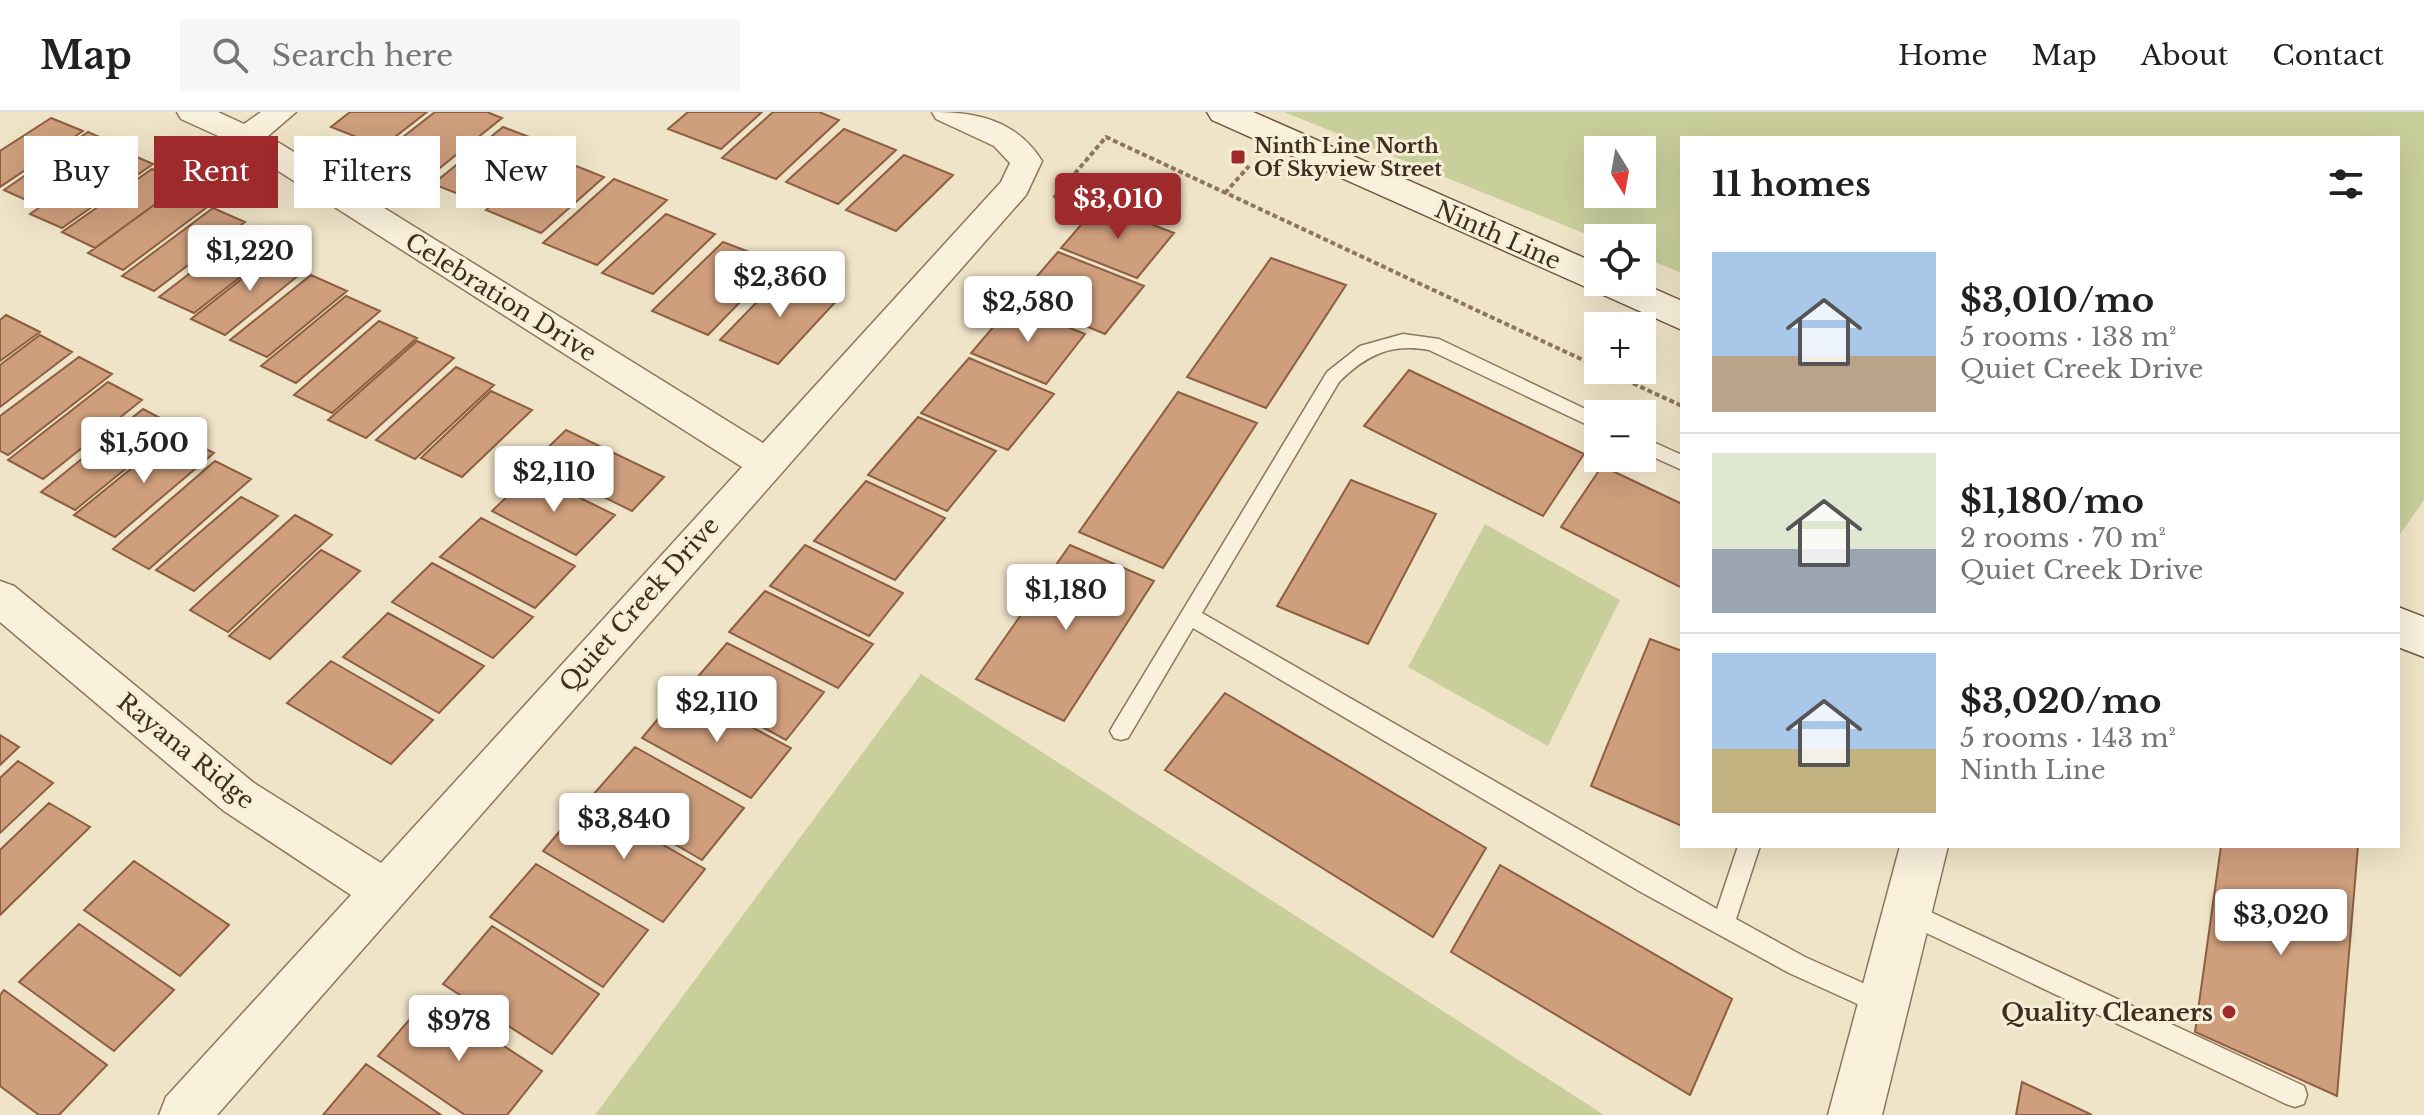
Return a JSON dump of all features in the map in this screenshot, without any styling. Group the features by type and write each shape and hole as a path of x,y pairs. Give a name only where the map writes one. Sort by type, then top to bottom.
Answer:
{"main road":[{"name":"Ninth Line","path":"1224,112 1584,273"},
{"path":"1636,296 1680,315"},
{"path":"2400,627 2424,638"},
{"path":"1855,1115 1923,848"}],"street":[{"name":"Celebration Drive","path":"192,112 245,136"},
{"path":"248,136 281,112"},
{"name":"Quiet Creek Drive","path":"184,1115 1015,187 1026,161 1005,139 947,112"},
{"name":"Celebration Drive","path":"278,157 765,463"},
{"name":"Rayana Ridge","path":"0,598 239,797 384,890"}],"lane":[{"path":"1121,731 1333,377 1354,355 1373,345 1400,339 1433,344 1584,416"},
{"path":"1656,451 1680,462"},
{"path":"1190,616 1647,883 1797,965 1884,1004"},
{"path":"1723,924 1748,848"},
{"path":"1907,912 2295,1095"}],"path":[{"path":"1054,198 1106,137 1584,360"},
{"path":"1225,193 1249,166"},
{"path":"1634,384 1680,405"}],"green space":[{"path":"1284,112 2424,112 2424,500 2400,534 2400,136 1680,136 1680,272 1656,263 1656,224 1584,224 1584,233"},
{"path":"1485,524 1620,600 1548,746 1408,667"},
{"path":"921,674 1604,1115 595,1115"}],"building":[{"path":"350,112 427,112 396,136 354,136 331,127"},
{"path":"435,112 487,112 502,118 480,136 456,136 456,155 440,168 440,136 404,136"},
{"path":"688,112 762,112 721,149 668,129"},
{"path":"773,112 819,112 839,120 776,179 722,158"},
{"path":"51,118 83,131 76,136 24,136 24,171 0,187 0,151"},
{"path":"503,127 527,136 492,136"},
{"path":"844,129 896,150 838,204 786,182"},
{"path":"904,155 953,175 896,231 846,210"},
{"path":"138,157 153,164 138,175"},
{"path":"456,165 456,193 440,187 440,178"},
{"path":"576,166 604,177 576,202"},
{"path":"154,170 154,205 95,248 62,232 96,208 138,208 138,179"},
{"path":"24,176 24,199 4,190"},
{"path":"614,179 667,200 597,265 543,243"},
{"path":"1099,204 1174,233 1137,278 1061,248"},
{"path":"154,205 154,208 206,208 123,270 88,253"},
{"path":"39,208 90,208 62,228 30,214"},
{"path":"213,208 245,222 154,291 122,276"},
{"path":"488,208 569,208 541,233 486,210"},
{"path":"666,214 715,234 653,294 602,273"},
{"path":"245,231 280,246 194,313 159,297"},
{"path":"723,242 778,263 708,335 652,311"},
{"path":"277,251 310,266 225,335 191,319"},
{"path":"1058,252 1144,286 1105,334 1018,298"},
{"path":"1271,258 1346,285 1266,408 1187,377"},
{"path":"784,274 840,297 778,364 720,340"},
{"path":"311,275 347,291 267,357 230,340"},
{"path":"346,296 380,311 296,383 261,366"},
{"path":"1012,305 1085,334 1046,384 971,353"},
{"path":"6,315 40,332 0,361 0,320"},
{"path":"379,321 417,338 332,413 294,395"},
{"path":"40,335 72,352 0,407 0,365"},
{"path":"417,341 454,358 366,438 328,420"},
{"path":"79,357 112,374 8,455 0,451 0,416"},
{"path":"969,358 1054,394 1008,450 921,413"},
{"path":"456,367 494,385 415,459 376,440"},
{"path":"1409,370 1584,454 1543,516 1364,426"},
{"path":"108,382 142,400 43,479 8,460"},
{"path":"491,391 532,410 462,477 421,458"},
{"path":"1178,392 1257,423 1163,568 1079,532"},
{"path":"143,409 177,427 75,510 41,492"},
{"path":"918,417 996,451 947,511 868,475"},
{"path":"566,430 664,477 632,511 533,462"},
{"path":"175,433 214,453 115,537 74,515"},
{"path":"215,461 251,479 149,569 113,549"},
{"path":"1598,472 1615,472 1680,503 1680,587 1561,527"},
{"path":"531,474 615,515 576,555 492,511"},
{"path":"1351,480 1436,514 1368,644 1277,606"},
{"path":"866,481 945,518 895,580 814,541"},
{"path":"241,497 278,516 194,591 156,570"},
{"path":"295,515 332,535 228,632 190,610"},
{"path":"481,518 575,566 535,608 440,557"},
{"path":"805,545 903,593 869,636 770,586"},
{"path":"1070,545 1154,581 1064,721 976,679"},
{"path":"321,550 360,571 270,659 229,636"},
{"path":"432,563 533,617 493,658 392,602"},
{"path":"765,591 873,644 838,688 729,632"},
{"path":"388,613 484,666 439,713 343,657"},
{"path":"1650,639 1680,650 1680,825 1591,786"},
{"path":"727,643 824,692 786,740 689,687"},
{"path":"331,661 433,720 391,764 287,703"},
{"path":"682,690 791,748 751,798 642,738"},
{"path":"1225,693 1486,848 1433,937 1165,770"},
{"path":"0,735 19,747 0,765"},
{"path":"635,747 744,808 702,860 592,796"},
{"path":"18,761 53,783 0,833 0,778"},
{"path":"586,800 705,869 663,922 543,851"},
{"path":"49,803 90,827 0,915 0,850"},
{"path":"2221,848 2358,848 2337,1096 2195,1032"},
{"path":"134,861 229,925 180,976 84,910"},
{"path":"536,864 648,930 603,987 490,917"},
{"path":"1500,865 1732,999 1690,1095 1451,952"},
{"path":"79,924 174,990 114,1051 19,982"},
{"path":"492,926 599,994 552,1054 443,984"},
{"path":"4,990 107,1065 59,1115 39,1115 0,1086 0,995"},
{"path":"429,997 542,1071 507,1115 465,1115 378,1056"},
{"path":"366,1064 441,1115 323,1115"},
{"path":"2022,1082 2092,1115 2016,1115"}],"place":[{"name":"Ninth Line North Of Skyview Street","path":"1238,157"},
{"name":"Quality Cleaners","path":"2229,1012"}]}
